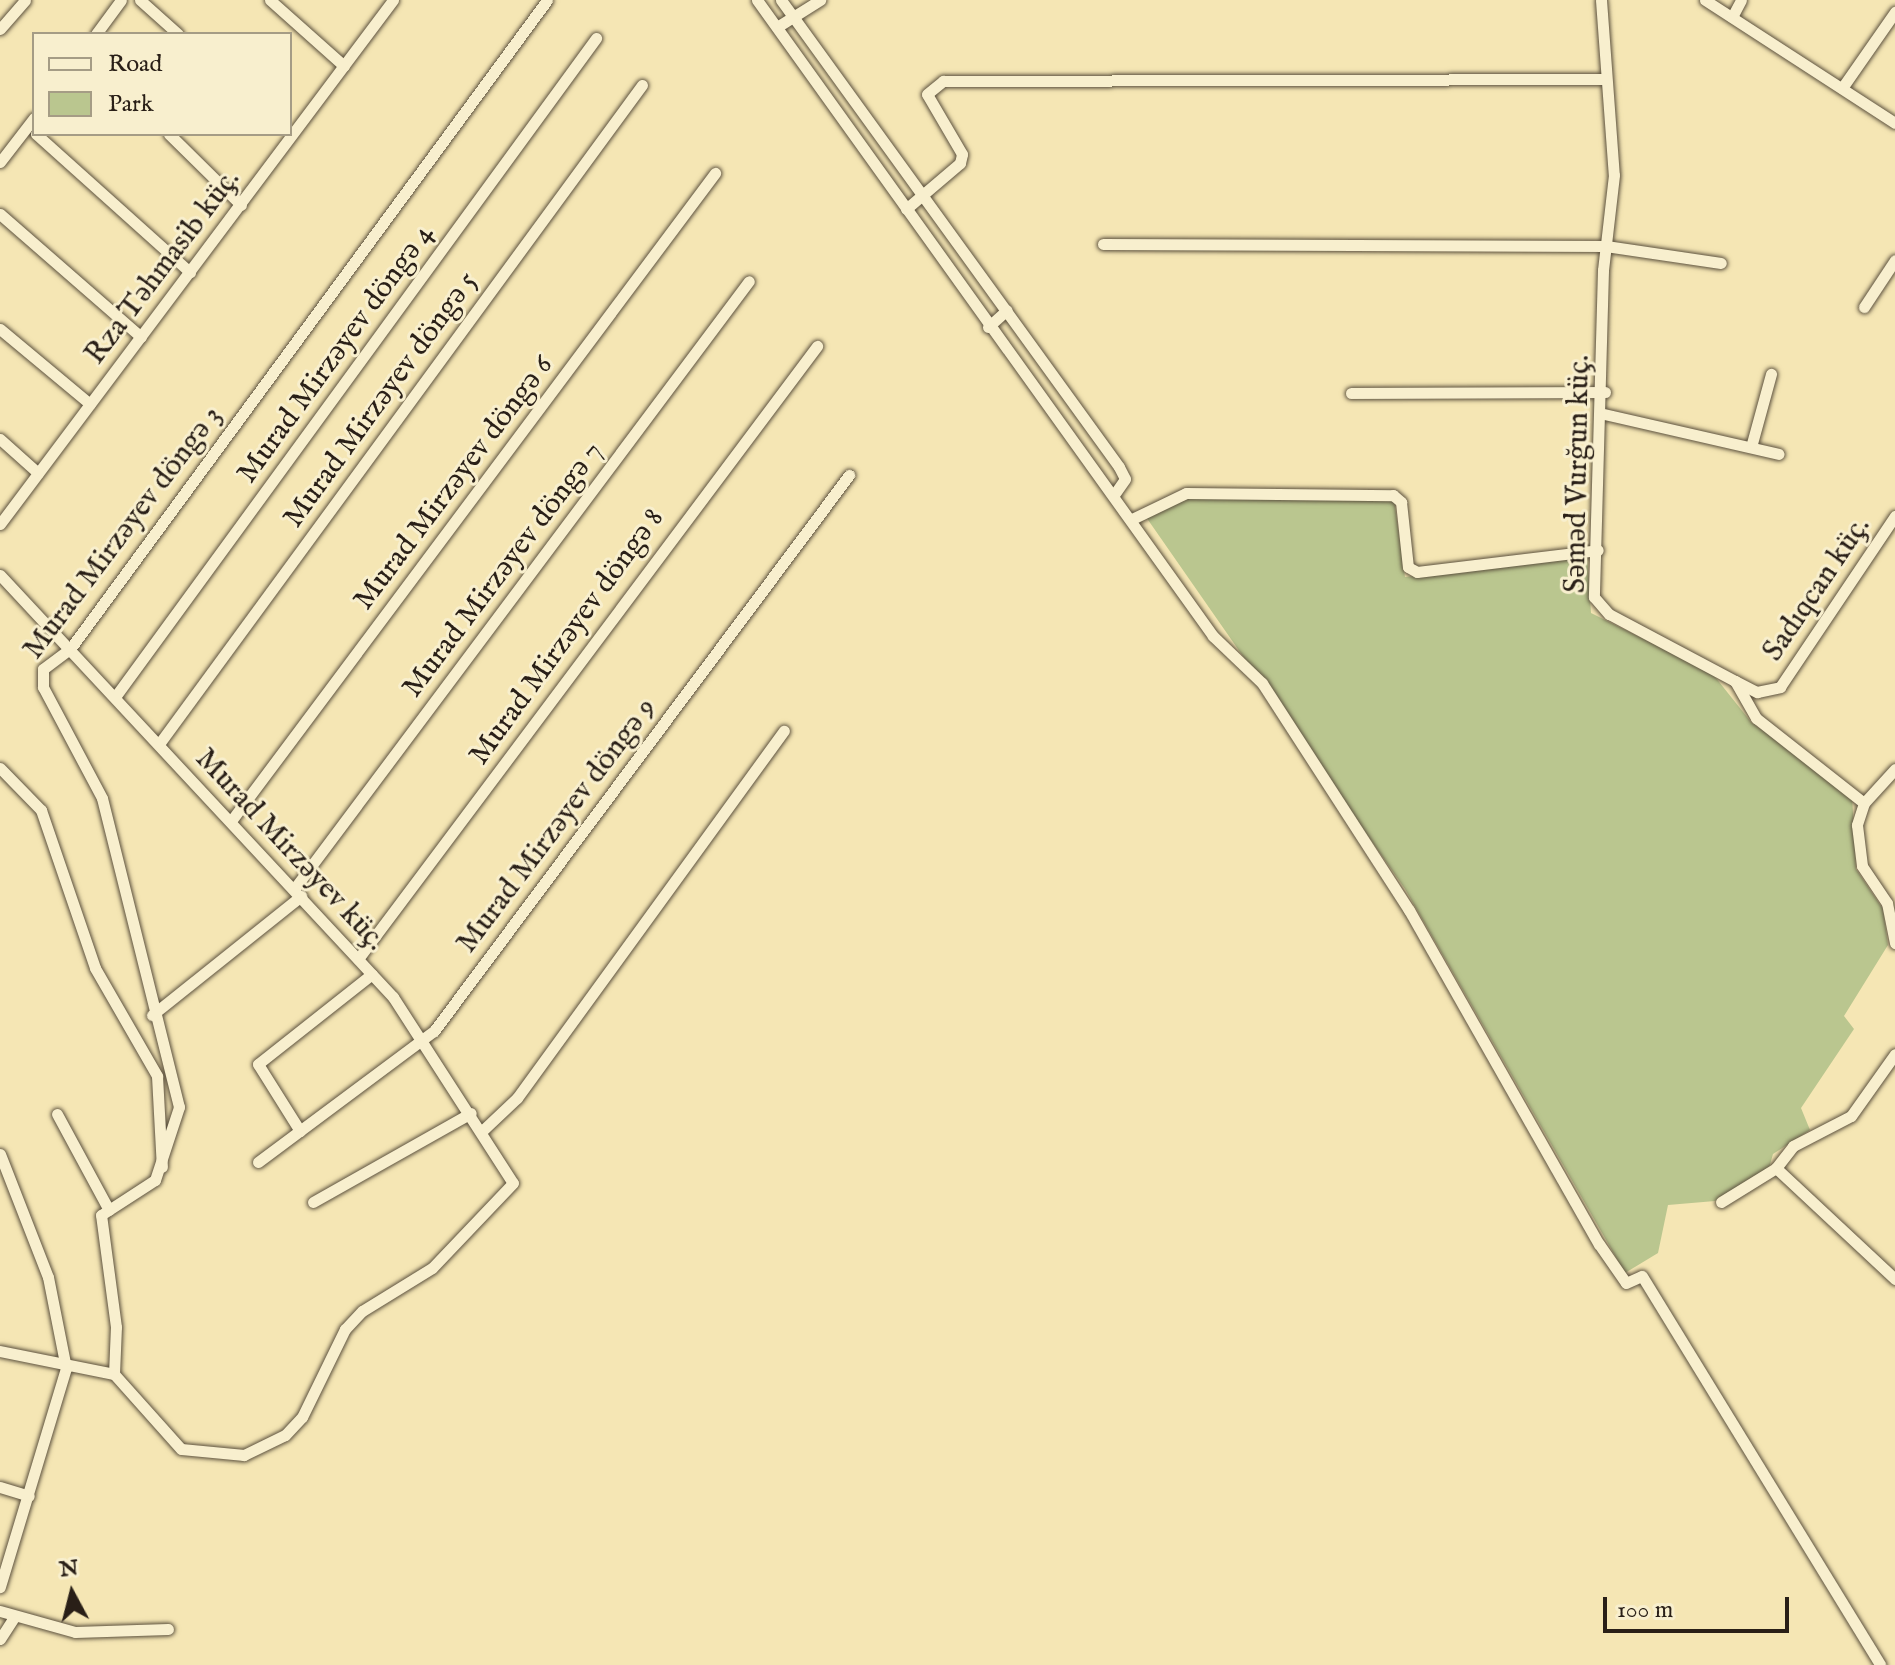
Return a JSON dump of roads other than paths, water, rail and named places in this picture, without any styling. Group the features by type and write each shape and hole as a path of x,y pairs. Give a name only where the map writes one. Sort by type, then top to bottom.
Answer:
{"street":[{"path":"0,29 25,0"},
{"path":"97,32 121,0"},
{"path":"140,0 176,32"},
{"path":"270,0 344,66"},
{"name":"Rza Təhmasib küç.","path":"292,134 393,0"},
{"name":"Murad Mirzəyev döngə 3","path":"109,1210 149,1188 162,1167 179,1107 152,1015 102,798 41,678 70,649 547,0"},
{"path":"757,0 988,327 1132,519 1213,636 1262,683 1409,910 1599,1244 1626,1283 1642,1276 1880,1665"},
{"path":"781,0 1119,467 1125,479 1114,495"},
{"path":"777,27 820,0"},
{"name":"Səməd Vurğun küç.","path":"1601,0 1604,79 1614,175 1606,246 1599,607 1735,681"},
{"path":"1705,0 1895,123"},
{"path":"1732,17 1741,0"},
{"path":"1842,88 1895,12"},
{"name":"Murad Mirzəyev döngə 4","path":"115,697 596,38"},
{"path":"906,209 962,154 927,94 943,81 1604,79"},
{"name":"Murad Mirzəyev döngə 5","path":"159,744 642,85"},
{"path":"0,162 32,129"},
{"path":"42,136 190,272"},
{"path":"171,136 241,205"},
{"name":"Rza Təhmasib küç.","path":"0,524 290,136"},
{"name":"Murad Mirzəyev döngə 6","path":"231,821 715,173"},
{"path":"0,214 141,337"},
{"path":"1103,244 1606,246 1721,263"},
{"path":"1864,307 1895,260"},
{"name":"Murad Mirzəyev döngə 7","path":"152,1015 298,893 749,281"},
{"path":"988,327 1007,310"},
{"path":"0,329 90,404"},
{"name":"Murad Mirzəyev döngə 8","path":"358,959 817,346"},
{"path":"1751,447 1771,374"},
{"path":"1351,393 1605,392"},
{"path":"1604,414 1778,454"},
{"path":"0,439 38,473"},
{"name":"Murad Mirzəyev döngə 9","path":"258,1162 424,1040 849,475"},
{"path":"1132,519 1186,493 1393,495 1401,502 1408,567 1417,572 1598,550"},
{"name":"Sadıqcan küç.","path":"1735,681 1776,691 1895,516"},
{"name":"Murad Mirzəyev küç.","path":"0,575 372,974 424,1040 513,1183 455,1249 362,1311 345,1329 302,1417 257,1451 222,1458 181,1449 114,1374"},
{"path":"1735,681 1756,718 1864,803"},
{"path":"482,1131 517,1098 784,731"},
{"path":"0,768 41,810 95,968 157,1076 162,1167"},
{"path":"1895,769 1864,803 1857,825 1862,866 1887,903 1895,943"},
{"path":"300,1131 258,1064 372,974"},
{"path":"1721,1202 1776,1168 1793,1146 1851,1116 1895,1055"},
{"path":"313,1202 471,1113"},
{"path":"0,1351 66,1368 114,1374 116,1327 100,1222 109,1210 57,1114"},
{"path":"0,1154 48,1277 66,1368 0,1587"},
{"path":"1776,1168 1895,1279"},
{"path":"0,1487 29,1496"},
{"path":"0,1611 75,1632 168,1629"},
{"path":"0,1639 15,1616"}]}
